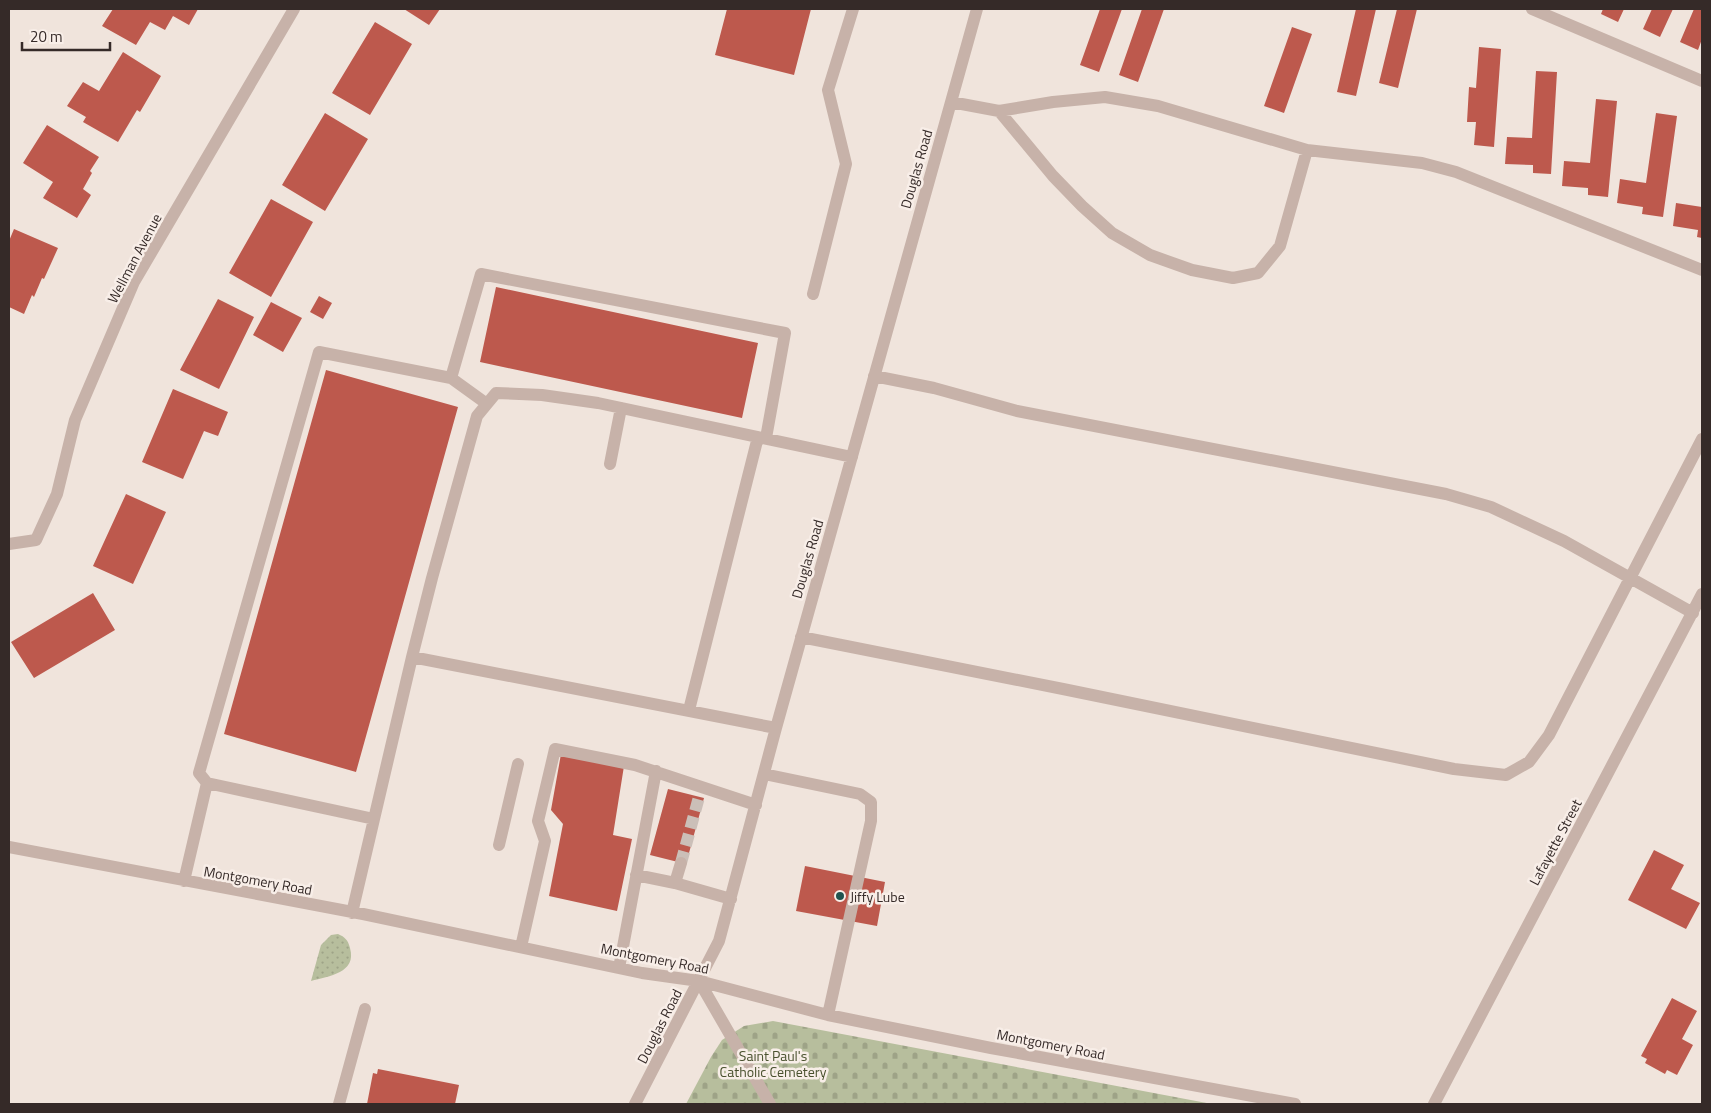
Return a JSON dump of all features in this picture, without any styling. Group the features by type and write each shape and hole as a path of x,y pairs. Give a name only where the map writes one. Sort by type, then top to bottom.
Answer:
{"street":[{"name":"Wellman Avenue","path":"9,544 36,540 57,494 75,420 134,282 294,9"},
{"path":"813,294 846,164 828,90 853,9"},
{"name":"Douglas Road","path":"635,1104 719,941 776,728 977,9"},
{"path":"1532,9 1702,81"},
{"path":"951,102 1000,111 1053,102 1105,97 1158,106 1307,150 1422,163 1456,172 1702,270"},
{"path":"1000,111 1053,176 1112,233 1150,255 1192,270 1233,278 1258,272 1280,246 1307,150"},
{"path":"451,378 481,274 785,333 762,438 689,710"},
{"path":"374,819 207,783 199,773 319,352 451,378 486,404"},
{"path":"874,376 934,388 1017,411 1446,494 1491,507 1564,541 1693,613"},
{"path":"352,913 422,615 477,416 496,393 542,395 621,408 852,457"},
{"path":"610,464 621,408"},
{"path":"801,638 1063,689 1454,769 1506,775 1529,762 1548,735 1702,439"},
{"name":"Lafayette Street","path":"1434,1104 1702,594"},
{"path":"412,657 776,728"},
{"path":"522,947 545,841 538,821 555,749 636,765 656,771 700,792 756,805"},
{"path":"499,845 518,764"},
{"path":"619,968 656,771"},
{"path":"764,774 860,794 872,802 871,822 828,1015"},
{"path":"184,881 207,783"},
{"name":"Montgomery Road","path":"9,848 352,913 642,973 699,981 828,1015 991,1048 1295,1104"},
{"path":"675,883 681,863"},
{"path":"636,875 675,883 731,899"},
{"path":"699,981 770,1104"},
{"path":"339,1104 365,1009"}],"green space":[{"path":"338,934 346,939 349,945 351,956 349,963 340,972 311,981 321,945 331,935"},
{"name":"Saint Paul's Catholic Cemetery","path":"773,1021 1212,1104 686,1104 722,1040 744,1026"}],"building":[{"path":"113,9 198,9 189,25 173,16 165,30 150,22 136,45 102,26"},
{"path":"404,9 440,9 429,25"},
{"path":"727,9 811,9 794,75 715,55"},
{"path":"1100,9 1122,9 1099,72 1080,65"},
{"path":"1142,9 1164,9 1138,82 1119,75"},
{"path":"1356,9 1376,9 1356,96 1337,92"},
{"path":"1397,9 1417,9 1398,88 1379,83"},
{"path":"1603,9 1624,9 1618,22 1601,14"},
{"path":"1652,9 1673,9 1660,37 1643,29"},
{"path":"1694,9 1702,9 1702,39 1698,50 1680,42"},
{"path":"375,22 412,44 370,115 332,93"},
{"path":"1292,27 1312,34 1284,113 1264,106"},
{"path":"1479,47 1501,49 1494,147 1474,145 1476,122 1467,122 1469,87 1476,88"},
{"path":"123,52 161,76 140,112 137,110 118,142 83,122 86,117 67,106 83,82 99,91"},
{"path":"1536,71 1557,72 1551,174 1533,173 1533,165 1505,164 1507,137 1532,138"},
{"path":"1596,99 1617,101 1608,197 1588,195 1588,188 1562,186 1564,161 1590,163"},
{"path":"325,113 368,139 325,211 282,185"},
{"path":"1656,113 1677,116 1663,217 1642,214 1643,207 1617,203 1620,179 1646,183"},
{"path":"47,125 99,157 90,171 92,173 83,189 91,195 77,218 43,198 53,182 23,163"},
{"path":"271,199 313,222 271,297 229,273"},
{"path":"1676,203 1702,207 1702,238 1697,237 1698,230 1673,226"},
{"path":"14,229 58,248 44,279 42,278 34,297 32,295 24,314 9,307 9,241"},
{"path":"496,287 758,343 742,418 480,362"},
{"path":"319,296 332,303 323,319 310,312"},
{"path":"218,299 254,317 219,389 180,370"},
{"path":"271,302 302,318 283,352 253,335"},
{"path":"326,370 458,407 356,772 224,734"},
{"path":"173,389 228,412 218,436 204,431 183,479 142,462"},
{"path":"126,494 166,512 133,584 93,566"},
{"path":"93,593 115,630 34,678 11,642"},
{"path":"561,754 624,766 613,835 632,839 617,911 549,896 563,824 551,810"},
{"path":"668,789 704,798 686,864 650,855"},
{"path":"1654,850 1684,865 1671,889 1700,903 1686,929 1628,900"},
{"name":"Jiffy Lube","path":"805,866 885,882 877,926 796,911"},
{"path":"1672,998 1697,1011 1682,1039 1693,1045 1677,1075 1667,1070 1665,1074 1645,1063 1647,1059 1641,1056"},
{"path":"378,1069 459,1085 455,1104 367,1104 373,1073 377,1074"}],"tunnel":[{"path":"681,863 699,797"}],"place":[{"name":"Jiffy Lube","path":"840,896"}]}
